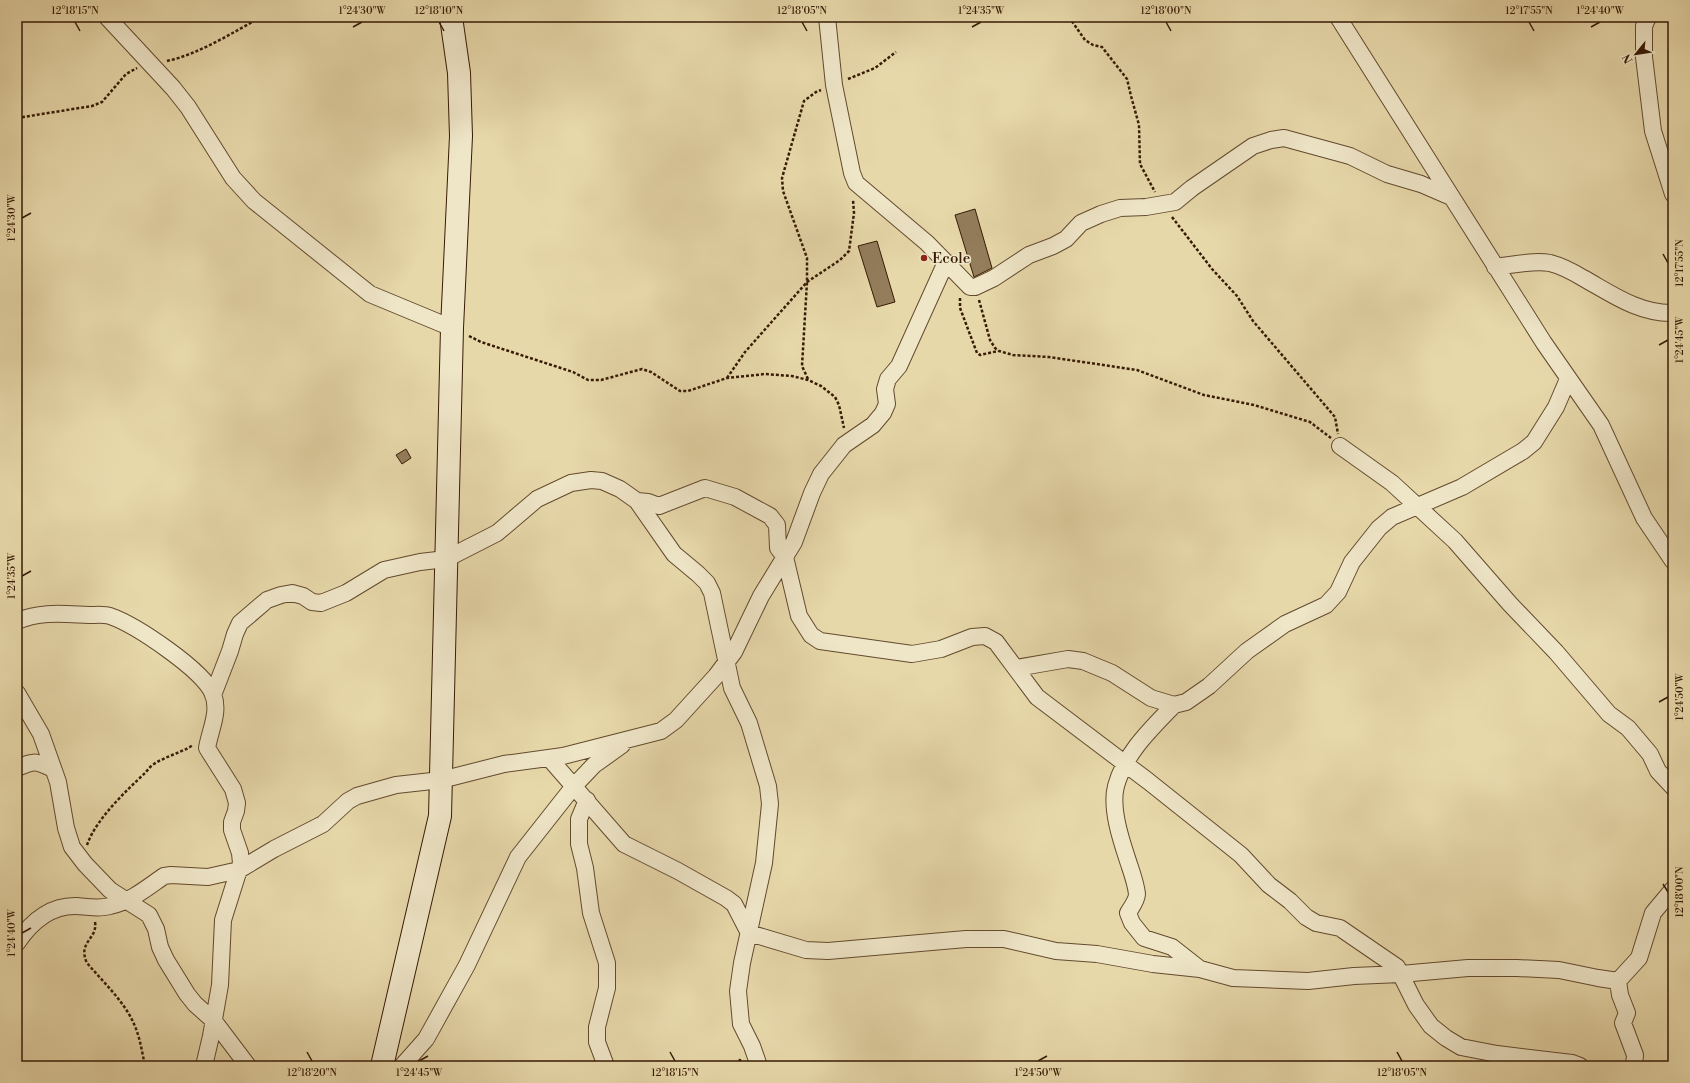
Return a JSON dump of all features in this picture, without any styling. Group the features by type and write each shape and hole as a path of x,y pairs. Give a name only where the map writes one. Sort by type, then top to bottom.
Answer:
{"street":[{"path":"107,17 173,88 188,107 233,178 254,201 370,294 452,328"},
{"path":"382,1066 439,827 452,328 461,109 451,17"},
{"path":"827,17 834,85 852,173 856,183 912,229 971,286 994,278 1029,255 1053,246 1066,239 1081,223 1120,208 1146,207 1175,202 1198,183 1253,146 1271,140 1284,138 1350,156 1387,174 1421,184 1451,197"},
{"path":"1338,17 1495,267 1568,379 1601,425 1644,518 1673,560"},
{"path":"1648,17 1644,26 1644,57 1653,131 1673,194"},
{"path":"17,943 24,922 60,907 110,906 125,900 164,876 208,877 239,870 274,849 323,824 348,801 357,796 396,785 441,780 504,764 549,758 630,740 661,731 676,720 734,652 761,596 794,542 820,474 844,445 872,425 883,412 887,404 886,389 888,379 899,366 946,262"},
{"path":"1495,267 1549,263 1566,268 1635,307 1659,313 1673,313"},
{"path":"1016,668 1068,659 1083,661 1112,674 1151,698 1174,705 1186,702 1209,686 1247,651 1285,624 1326,605 1338,592 1352,562 1379,528 1392,517 1462,487 1523,451 1534,442 1556,407 1568,379"},
{"path":"1340,446 1392,483 1455,541 1510,604 1556,652 1609,714 1628,728 1650,754 1658,771 1673,787"},
{"path":"213,695 240,623 267,600 292,593 303,596 312,602 321,602 346,593 384,570 420,562 446,559 497,533 537,499 572,483 591,480 602,482 620,489 637,502 674,554 707,583 712,593 732,688 751,730 768,786 770,804 764,863 750,933 742,962 738,991 741,1024 752,1046 759,1066"},
{"path":"637,502 648,502 659,506 705,488 735,497 770,516 777,525 778,548 785,557 799,616 811,635 820,641 912,654 941,649 972,637 985,636 996,642 1037,697 1148,781 1241,855 1269,885 1290,901 1306,916 1316,923 1340,928 1397,967 1416,1006 1431,1026 1446,1038 1461,1047 1498,1054 1572,1063 1580,1066"},
{"path":"17,606 33,615"},
{"path":"17,621 33,615 55,613 109,615 133,628 169,651 203,680 213,695 216,711 207,748 210,756 229,782 235,795 236,811 232,822 232,830 240,853 239,870 223,920 220,985 204,1066"},
{"path":"17,693 41,734 58,782 66,828 72,847 84,864 110,890 141,909 153,921 160,947 172,970 195,1004 214,1021 248,1066"},
{"path":"1174,705 1136,747 1124,764 1116,788 1116,812 1137,895 1128,913 1132,923 1144,938 1172,947 1200,969"},
{"path":"402,1066 426,1039 467,965 518,857 574,786 594,765 630,740"},
{"path":"549,758 624,844 678,871 734,904 750,933 806,950 828,952 966,938 1004,939 1056,951 1097,954 1153,964 1200,969 1233,978 1308,981 1354,976 1401,974 1468,968 1517,968 1559,970 1618,981"},
{"path":"17,768 32,762 40,763 53,769"},
{"path":"587,800 580,819 579,844 585,868 591,913 607,964 607,988 597,1027 597,1042 606,1066"},
{"path":"1618,981 1639,958 1653,913 1673,889"},
{"path":"1618,981 1620,995 1628,1013 1623,1023 1635,1056 1634,1066"}],"path":[{"path":"1069,17 1085,40 1093,45 1102,47 1127,79 1140,125 1140,164 1162,204 1212,269 1238,296 1253,321 1335,417 1340,446"},
{"path":"808,380 802,366 807,258 783,191 782,178 804,101 816,92 875,68 896,52"},
{"path":"727,378 744,352 807,282 840,260 849,251 854,213 852,173"},
{"path":"999,351 980,355 974,349 960,308 960,298 971,286 990,340 999,351 1013,355 1049,357 1137,370 1204,395 1254,405 1310,422 1340,446"},
{"path":"452,328 481,342 573,372 588,380 600,380 642,369 650,372 680,391 688,391 727,378 765,374 792,376 808,380 821,386 835,398 839,405 844,428 844,445"},
{"path":"84,864 86,849 90,837 116,800 152,765 163,758 187,749 209,735"},
{"path":"92,907 96,925 94,932 86,944 84,956 87,963 126,1010 134,1024 146,1066"}],"building":[{"path":"975,209 992,268 974,277 955,215"},
{"path":"877,241 895,302 877,307 858,246"},
{"path":"406,449 411,458 402,464 396,455"}],"place":[{"name":"Ecole","path":"924,258"}]}
